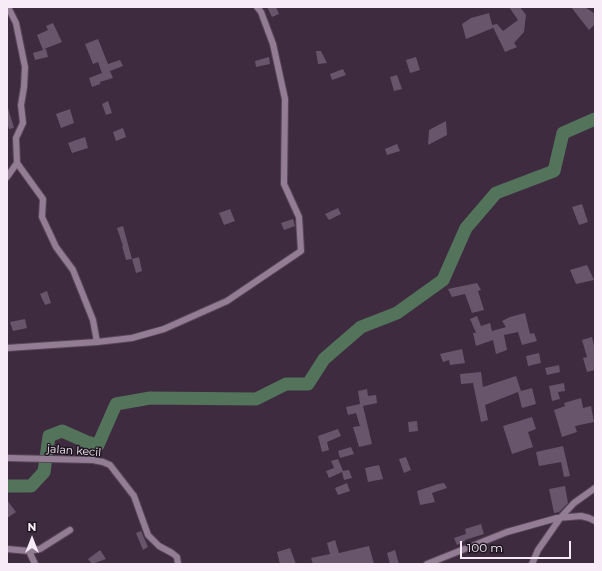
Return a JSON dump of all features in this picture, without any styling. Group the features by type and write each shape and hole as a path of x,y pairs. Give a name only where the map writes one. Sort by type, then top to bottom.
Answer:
{"street":[{"path":"8,7 16,23 24,67 24,87 21,105 23,123 16,138 17,163 43,199 42,217 56,247 73,270 93,320 97,342"},
{"path":"7,348 132,338 164,329 227,301 301,252 300,217 284,184 286,99 273,44 261,12 257,7"},
{"path":"7,176 17,163"},
{"name":"jalan kecil","path":"7,458 93,460 110,465 134,496 148,535 159,546 177,557 178,564"},
{"path":"532,564 542,545 561,517 574,503 595,488"},
{"path":"427,564 507,532 561,517 581,516 595,521"},
{"path":"7,549 29,551 40,549 70,530"},
{"path":"29,551 35,564"}],"building":[{"path":"267,7 276,7 279,14 272,17"},
{"path":"509,7 520,7 526,15 524,32 514,43 517,47 505,52 492,25 497,24 503,31 518,20"},
{"path":"571,7 585,7 595,14 595,24 589,30"},
{"path":"489,13 493,28 466,39 462,24 471,18"},
{"path":"53,23 62,42 44,49 46,49 48,57 35,60 33,53 43,50 37,35 48,30 46,26"},
{"path":"98,39 108,64 120,60 123,66 110,71 113,78 100,82 100,84 92,87 89,78 102,73 98,62 93,64 85,44"},
{"path":"316,51 321,51 327,63 318,64"},
{"path":"269,57 270,64 256,67 255,61"},
{"path":"416,57 420,70 410,73 406,60"},
{"path":"343,69 346,75 332,80 330,74"},
{"path":"397,75 402,89 394,91 390,77"},
{"path":"108,101 112,113 106,115 102,104"},
{"path":"7,108 14,128 9,129 7,122"},
{"path":"70,109 74,123 61,128 56,114"},
{"path":"446,121 447,135 428,145 429,130"},
{"path":"123,128 126,137 116,141 113,132"},
{"path":"85,137 88,148 72,153 68,143"},
{"path":"397,144 400,151 387,155 385,149"},
{"path":"582,204 588,222 579,225 572,207"},
{"path":"338,208 341,214 329,220 325,214"},
{"path":"230,209 235,221 224,225 219,213"},
{"path":"293,219 295,226 284,230 281,223"},
{"path":"123,226 132,259 126,260 117,228"},
{"path":"139,257 142,271 136,273 132,259"},
{"path":"587,265 594,280 576,284 570,270"},
{"path":"477,283 481,290 478,291 484,310 472,313 465,294 452,297 448,289"},
{"path":"47,291 51,303 45,305 40,294"},
{"path":"525,313 530,334 534,333 537,341 522,345 518,332 504,335 507,350 496,354 493,340 476,346 473,333 476,333 470,319 477,316 481,326 490,323 492,331 506,327 502,321"},
{"path":"25,319 27,328 13,331 10,322"},
{"path":"592,337 595,350 595,370 587,372 583,358 587,357 582,340"},
{"path":"462,349 465,363 450,365 449,360 443,362 440,354"},
{"path":"539,353 541,363 528,366 526,356"},
{"path":"559,365 560,372 547,375 545,368"},
{"path":"481,372 483,387 516,376 521,391 532,388 536,404 522,408 518,392 485,405 488,420 481,422 473,383 461,384 460,374"},
{"path":"564,383 565,391 558,392 560,399 552,401 549,386"},
{"path":"367,389 368,396 376,395 377,403 363,406 372,444 359,447 353,427 360,426 356,413 348,415 346,407 360,404 358,391"},
{"path":"581,398 583,408 591,406 594,422 575,426 577,432 562,437 554,410 565,406 564,403"},
{"path":"532,417 536,429 528,432 533,447 512,454 503,426"},
{"path":"417,421 418,431 409,432 408,422"},
{"path":"338,429 341,436 327,442 329,450 322,452 318,436"},
{"path":"563,446 570,476 564,477 561,462 539,466 536,452"},
{"path":"351,447 354,454 340,458 338,451"},
{"path":"406,457 411,470 404,473 399,459"},
{"path":"338,459 343,471 349,470 352,478 344,480 342,472 329,478 326,471 334,468 331,461"},
{"path":"379,465 383,479 368,482 365,468"},
{"path":"347,483 350,491 338,495 335,488"},
{"path":"444,483 447,488 432,493 435,502 420,505 417,491"},
{"path":"565,486 568,503 559,512 554,513 549,489"},
{"path":"7,500 16,512 7,518"},
{"path":"481,524 484,534 465,540 457,545 454,538 466,534 465,529"},
{"path":"141,531 148,547 143,550 136,533"},
{"path":"335,540 339,553 369,546 374,564 313,564 311,558 330,554 327,543"},
{"path":"290,548 296,564 280,564 277,552"},
{"path":"100,550 106,559 92,564 88,559"},
{"path":"395,550 399,564 390,564 387,553"}],"waterway":[{"path":"7,486 31,486 44,472 49,436 62,431 98,445 116,404 150,398 256,399 286,384 308,384 324,359 361,327 397,313 443,280 466,228 496,193 554,171 563,133 595,119"}]}
